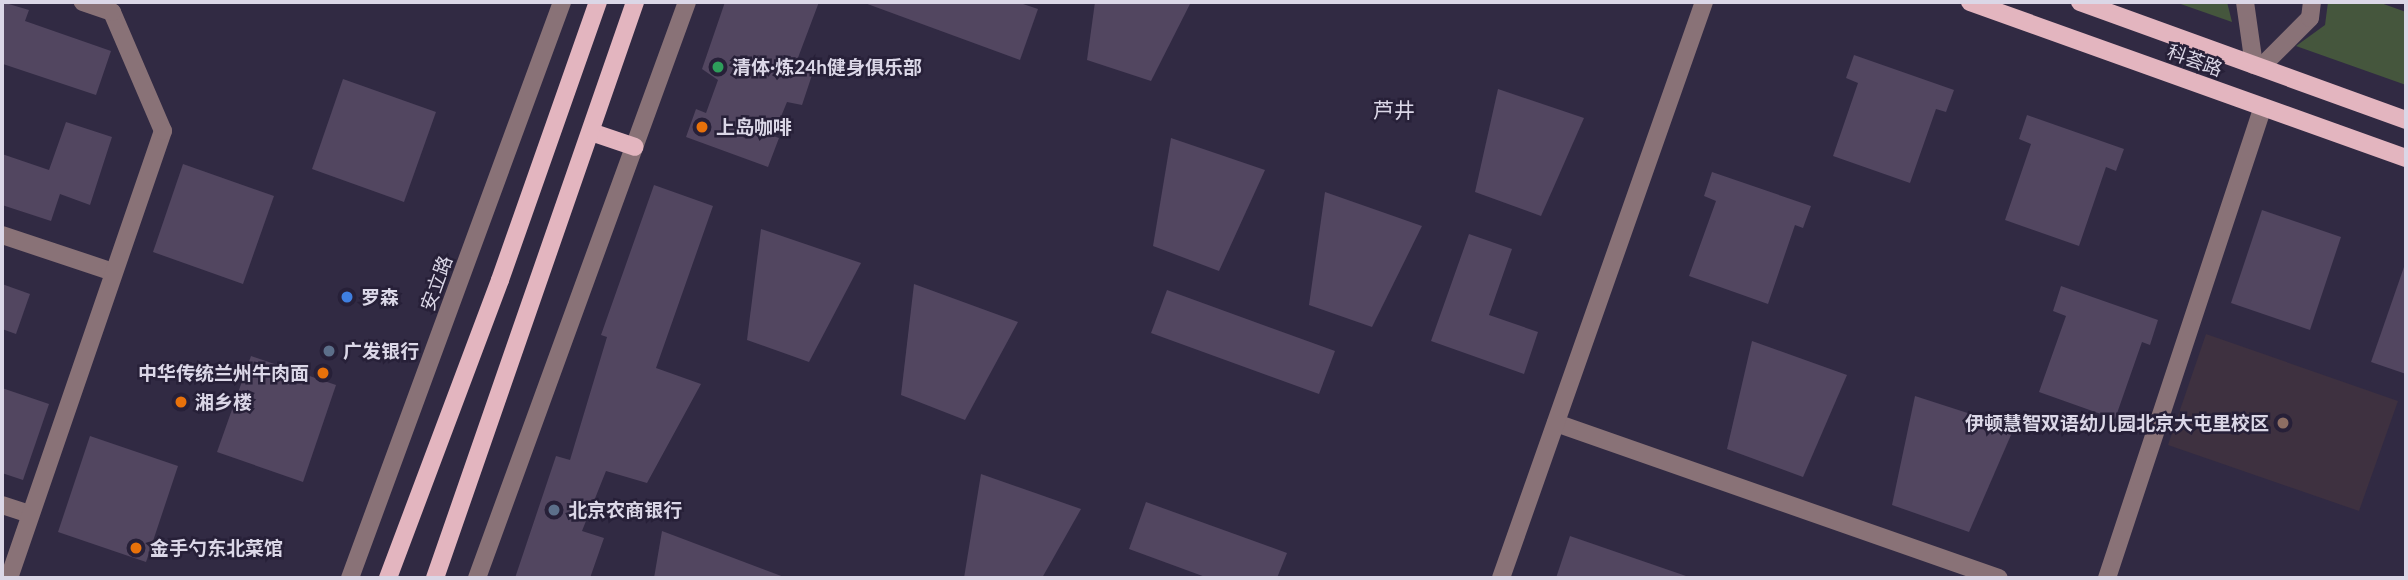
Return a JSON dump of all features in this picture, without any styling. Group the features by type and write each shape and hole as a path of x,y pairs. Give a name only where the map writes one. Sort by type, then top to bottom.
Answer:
{"main road":[{"path":"388,578 500,280 598,2"},
{"path":"435,578 635,2"},
{"name":"科荟路","path":"1970,2 2406,158"},
{"name":"科荟路","path":"2080,2 2406,120"},
{"path":"591,132 635,147"}],"street":[{"path":"9,578 163,131 112,12 86,2"},
{"name":"安立路","path":"350,578 562,2"},
{"path":"477,578 687,2"},
{"path":"1501,578 1704,2"},
{"path":"2245,2 2257,66"},
{"path":"2257,66 2310,18 2312,2"},
{"path":"2108,578 2263,107"},
{"path":"2,235 113,272"},
{"path":"1556,423 1999,578"},
{"path":"2,505 30,514"}],"shaded area":[{"name":"伊顿慧智双语幼儿园北京大屯里校区","path":"2206,334 2398,401 2359,511 2168,445"}],"green space":[{"path":"2175,2 2227,2 2232,22"},
{"path":"2328,2 2378,2 2406,12 2406,85 2296,46 2325,25"}],"building":[{"path":"2,2 29,10 25,21 111,51 96,95 3,64"},
{"path":"725,2 819,2 796,63 814,69 802,105 787,102 773,136 779,138 768,167 686,137 696,109 706,113 718,80 702,69"},
{"path":"862,2 1017,2 1038,9 1020,60"},
{"path":"1095,2 1191,2 1151,81 1087,60"},
{"path":"1854,55 1954,90 1946,112 1936,109 1910,183 1833,156 1858,83 1846,78"},
{"path":"343,79 436,112 404,202 312,169"},
{"path":"1498,89 1584,118 1541,216 1475,192"},
{"path":"2027,115 2124,149 2116,171 2106,167 2079,246 2005,220 2031,144 2019,139"},
{"path":"66,122 112,137 90,205 60,194 51,221 2,205 2,154 49,170"},
{"path":"1171,138 1265,170 1219,271 1153,246"},
{"path":"183,164 274,196 243,284 153,252"},
{"path":"1712,172 1811,206 1803,228 1795,225 1768,304 1689,276 1716,201 1704,196"},
{"path":"654,185 713,206 656,368 701,384 647,483 606,471 582,531 604,538 590,578 515,578 556,456 570,460 607,337 601,335"},
{"path":"1325,192 1422,226 1372,327 1309,305"},
{"path":"2262,210 2341,237 2310,330 2231,303"},
{"path":"761,229 861,263 809,362 747,340"},
{"path":"1469,234 1512,249 1489,315 1538,332 1524,374 1431,341"},
{"path":"2404,267 2406,268 2406,374 2371,362"},
{"path":"2,284 30,294 16,334 2,329"},
{"path":"914,284 1018,322 965,420 901,395"},
{"path":"2061,286 2158,320 2150,345 2142,342 2115,419 2039,392 2066,316 2053,311"},
{"path":"1167,290 1335,351 1319,394 1151,333"},
{"path":"1752,341 1847,375 1803,477 1727,449"},
{"path":"251,356 336,385 303,482 217,452"},
{"path":"2,388 49,404 23,480 2,473"},
{"path":"1915,396 2014,428 1969,532 1892,505"},
{"path":"90,436 178,466 146,562 58,532"},
{"path":"981,474 1081,509 1042,578 964,578"},
{"path":"1146,502 1287,553 1277,578 1208,578 1129,549"},
{"path":"662,531 784,577 784,578 654,578"},
{"path":"1570,536 1686,576 1686,578 1556,578"}],"place":[{"name":"清体·炼24h健身俱乐部","path":"718,67"},
{"name":"上岛咖啡","path":"702,127"},
{"name":"罗森","path":"347,297"},
{"name":"广发银行","path":"329,351"},
{"name":"中华传统兰州牛肉面","path":"323,373"},
{"name":"湘乡楼","path":"181,402"},
{"name":"伊顿慧智双语幼儿园北京大屯里校区","path":"2283,423"},
{"name":"北京农商银行","path":"554,510"},
{"name":"金手勺东北菜馆","path":"136,548"}],"district":[{"name":"芦井","path":"1394,110"}]}
